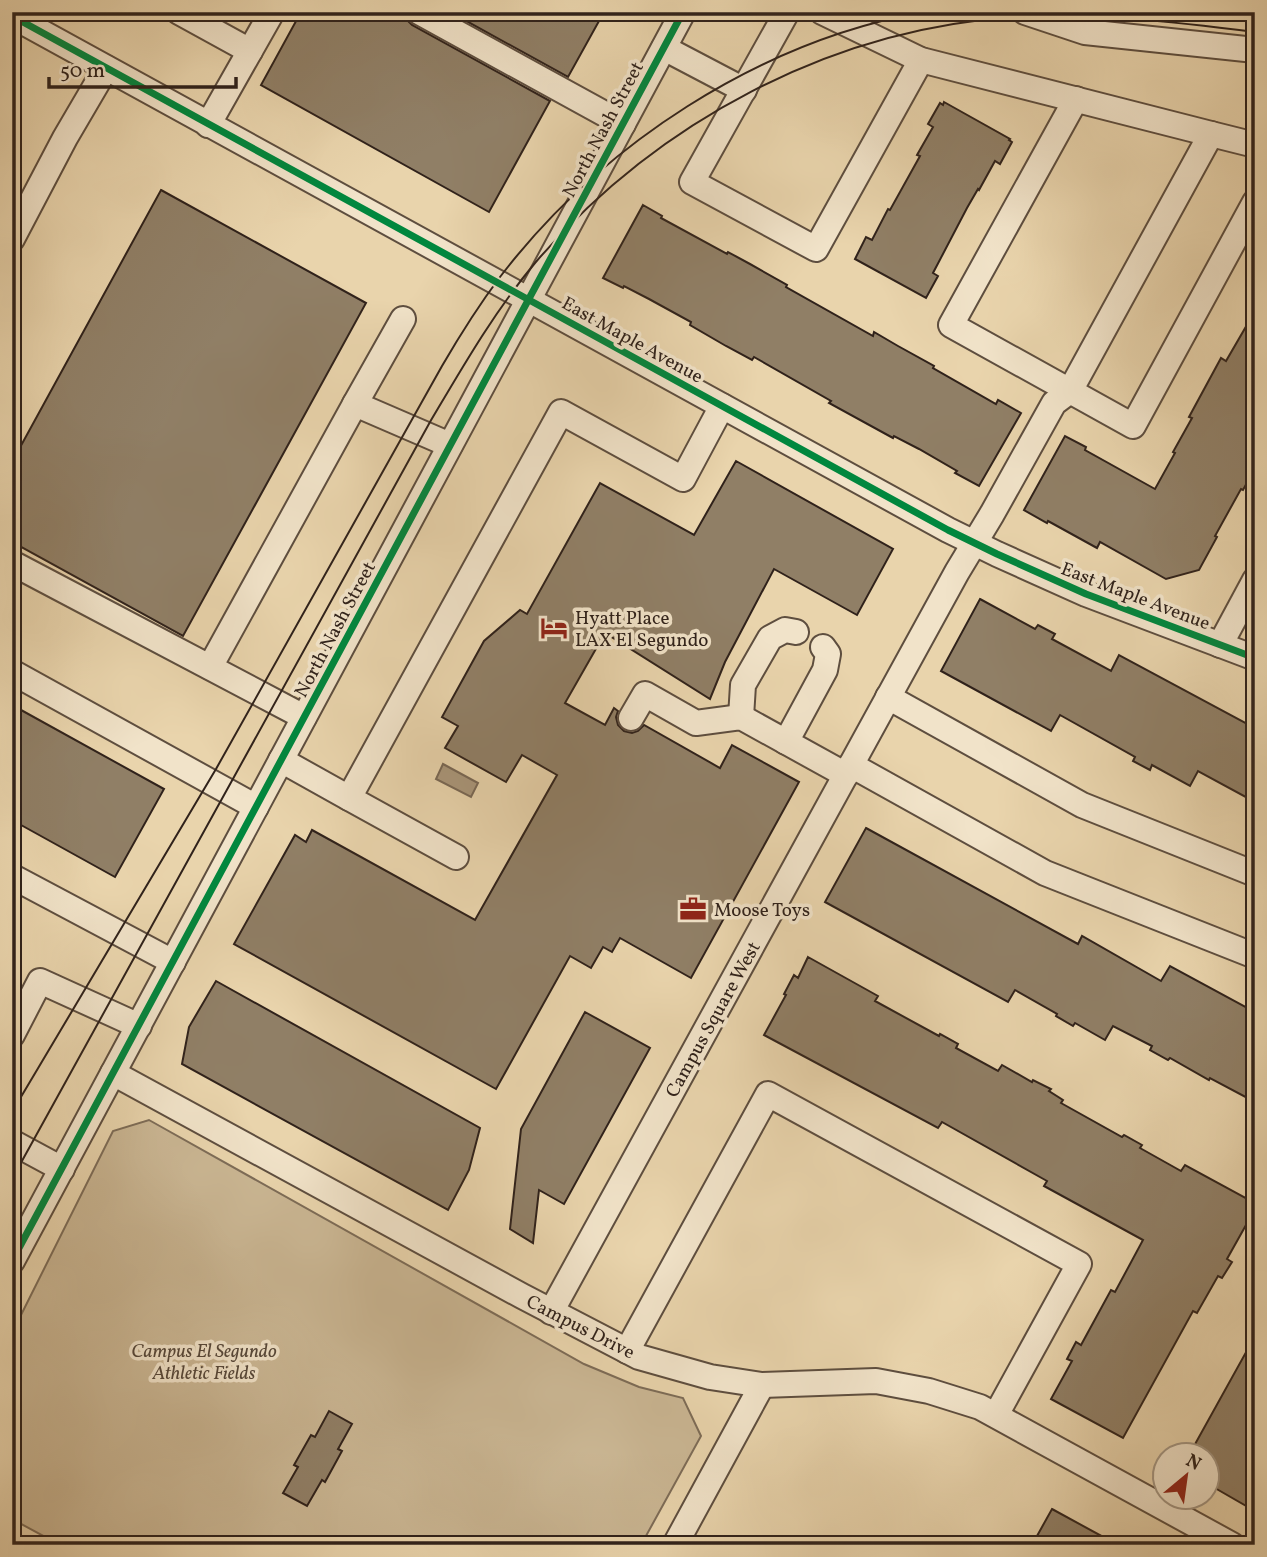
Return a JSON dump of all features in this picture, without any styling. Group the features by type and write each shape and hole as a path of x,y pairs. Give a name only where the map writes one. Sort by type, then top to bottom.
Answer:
{"street":[{"path":"179,12 250,51"},
{"path":"208,125 272,12"},
{"path":"419,12 623,124"},
{"name":"North Nash Street","path":"12,1261 19,1231 62,1169 683,12"},
{"path":"788,12 692,182 816,249 920,60"},
{"path":"822,12 920,60 1255,145"},
{"path":"1025,12 1086,32 1255,50"},
{"name":"East Maple Avenue","path":"12,16 975,543 1086,594 1255,658"},
{"path":"664,48 744,90"},
{"path":"12,239 65,138 106,68"},
{"path":"1076,99 951,325 1133,426 1249,228 1255,202"},
{"name":"Campus Square West","path":"551,1312 888,697 1054,403 1070,391 1211,134"},
{"path":"210,667 403,318"},
{"path":"355,404 450,445"},
{"path":"349,798 561,412 683,479 722,406"},
{"path":"12,563 304,717"},
{"path":"1220,645 1255,580"},
{"path":"741,717 743,685 770,638 785,630 796,632"},
{"path":"786,742 825,670 828,654 823,647"},
{"path":"12,672 256,807"},
{"path":"631,718 645,694 696,723 741,717 786,742 849,770 1045,873 1255,956"},
{"path":"888,697 1082,805 1255,874"},
{"path":"281,760 456,857"},
{"path":"15,878 173,962"},
{"path":"12,1035 40,981 139,1026"},
{"name":"Campus Drive","path":"113,1073 627,1352 710,1377 762,1385 876,1381 929,1391 980,1406 1232,1545"},
{"path":"627,1352 768,1094 1079,1264 996,1415"},
{"path":"12,1142 62,1169"},
{"path":"675,1545 762,1385"}],"green space":[{"name":"Campus El Segundo Athletic Fields","path":"149,1120 584,1364 639,1387 683,1398 701,1436 641,1545 60,1545 12,1519 12,1333 113,1131"}],"shaded area":[{"path":"443,764 478,783 471,797 436,779"}],"building":[{"path":"301,12 404,12 412,25 550,101 489,212 261,85"},
{"path":"450,12 604,12 568,77"},
{"path":"944,102 1012,142 1000,164 995,161 967,208 933,273 938,276 926,298 855,259 866,237 872,240 888,209 890,210 933,127 928,124 940,103 943,105"},
{"path":"161,190 366,303 183,636 12,542 12,462"},
{"path":"643,205 662,216 661,218 750,264 873,336 874,332 996,404 998,400 1021,413 979,486 919,449 829,403 831,401 754,357 752,360 726,346 690,325 691,322 624,286 623,288 603,278"},
{"path":"1255,311 1255,468 1215,536 1217,537 1199,570 1166,579 1100,542 1097,548 1024,510 1065,436 1155,489 1221,358 1226,361"},
{"path":"736,461 893,549 857,615 774,569 725,662 710,699 605,633 565,703 605,725 614,708 618,711 618,725 624,731 632,733 644,725 720,768 732,745 799,782 691,978 620,938 612,952 603,947 591,968 570,956 496,1089 234,944 295,835 306,842 312,830 475,920 557,775 522,755 506,782 445,748 458,726 442,717 484,641 520,610 527,614 600,483 694,535"},
{"path":"980,599 1035,629 1038,625 1055,634 1052,639 1111,671 1119,655 1255,728 1255,802 1198,771 1190,786 1152,765 1150,770 1133,761 1135,757 1060,715 1051,731 941,671"},
{"path":"12,705 164,789 115,877 12,820"},
{"path":"866,828 1078,944 1082,936 1161,981 1170,966 1255,1012 1255,1102 1170,1058 1168,1060 1150,1050 1152,1046 1113,1026 1105,1040 1075,1023 1073,1026 1015,990 1008,1002 825,902"},
{"path":"808,957 878,996 875,1001 958,1044 956,1048 998,1071 1002,1065 1051,1089 1049,1091 1063,1100 1061,1103 1122,1137 1124,1135 1142,1145 1140,1148 1181,1171 1185,1165 1255,1203 1255,1209 1227,1259 1232,1262 1222,1278 1218,1276 1197,1313 1193,1311 1123,1438 1051,1399 1072,1361 1067,1359 1076,1342 1081,1345 1111,1290 1115,1292 1143,1240 1044,1186 1047,1181 942,1122 938,1128 764,1035 794,975 798,978"},
{"path":"216,981 480,1128 469,1170 448,1210 182,1064 189,1027"},
{"path":"585,1012 650,1048 564,1204 539,1190 533,1243 510,1229 521,1129"},
{"path":"1255,1336 1255,1511 1222,1492 1222,1442 1196,1442"},
{"path":"329,1411 352,1424 338,1449 342,1451 325,1482 322,1480 307,1506 283,1493 298,1467 294,1465 311,1435 315,1437"},
{"path":"1052,1509 1118,1545 1032,1545"}],"tram line":[{"path":"12,1112 216,769 442,366 500,277 540,229 586,184 635,143 688,106 743,74 802,48 862,27 923,12"},
{"path":"1240,12 1255,14"},
{"path":"12,1179 430,422 506,301 535,263 583,213 635,167 691,127 751,92 814,63 880,40 948,25 1047,16 1136,19 1255,32"}],"cycle path":[{"path":"12,1261 683,12"},
{"path":"12,16 948,530 1086,594 1255,658"}],"place":[{"name":"Hyatt Place LAX El Segundo","path":"554,628"},
{"name":"Moose Toys","path":"693,909"}]}
